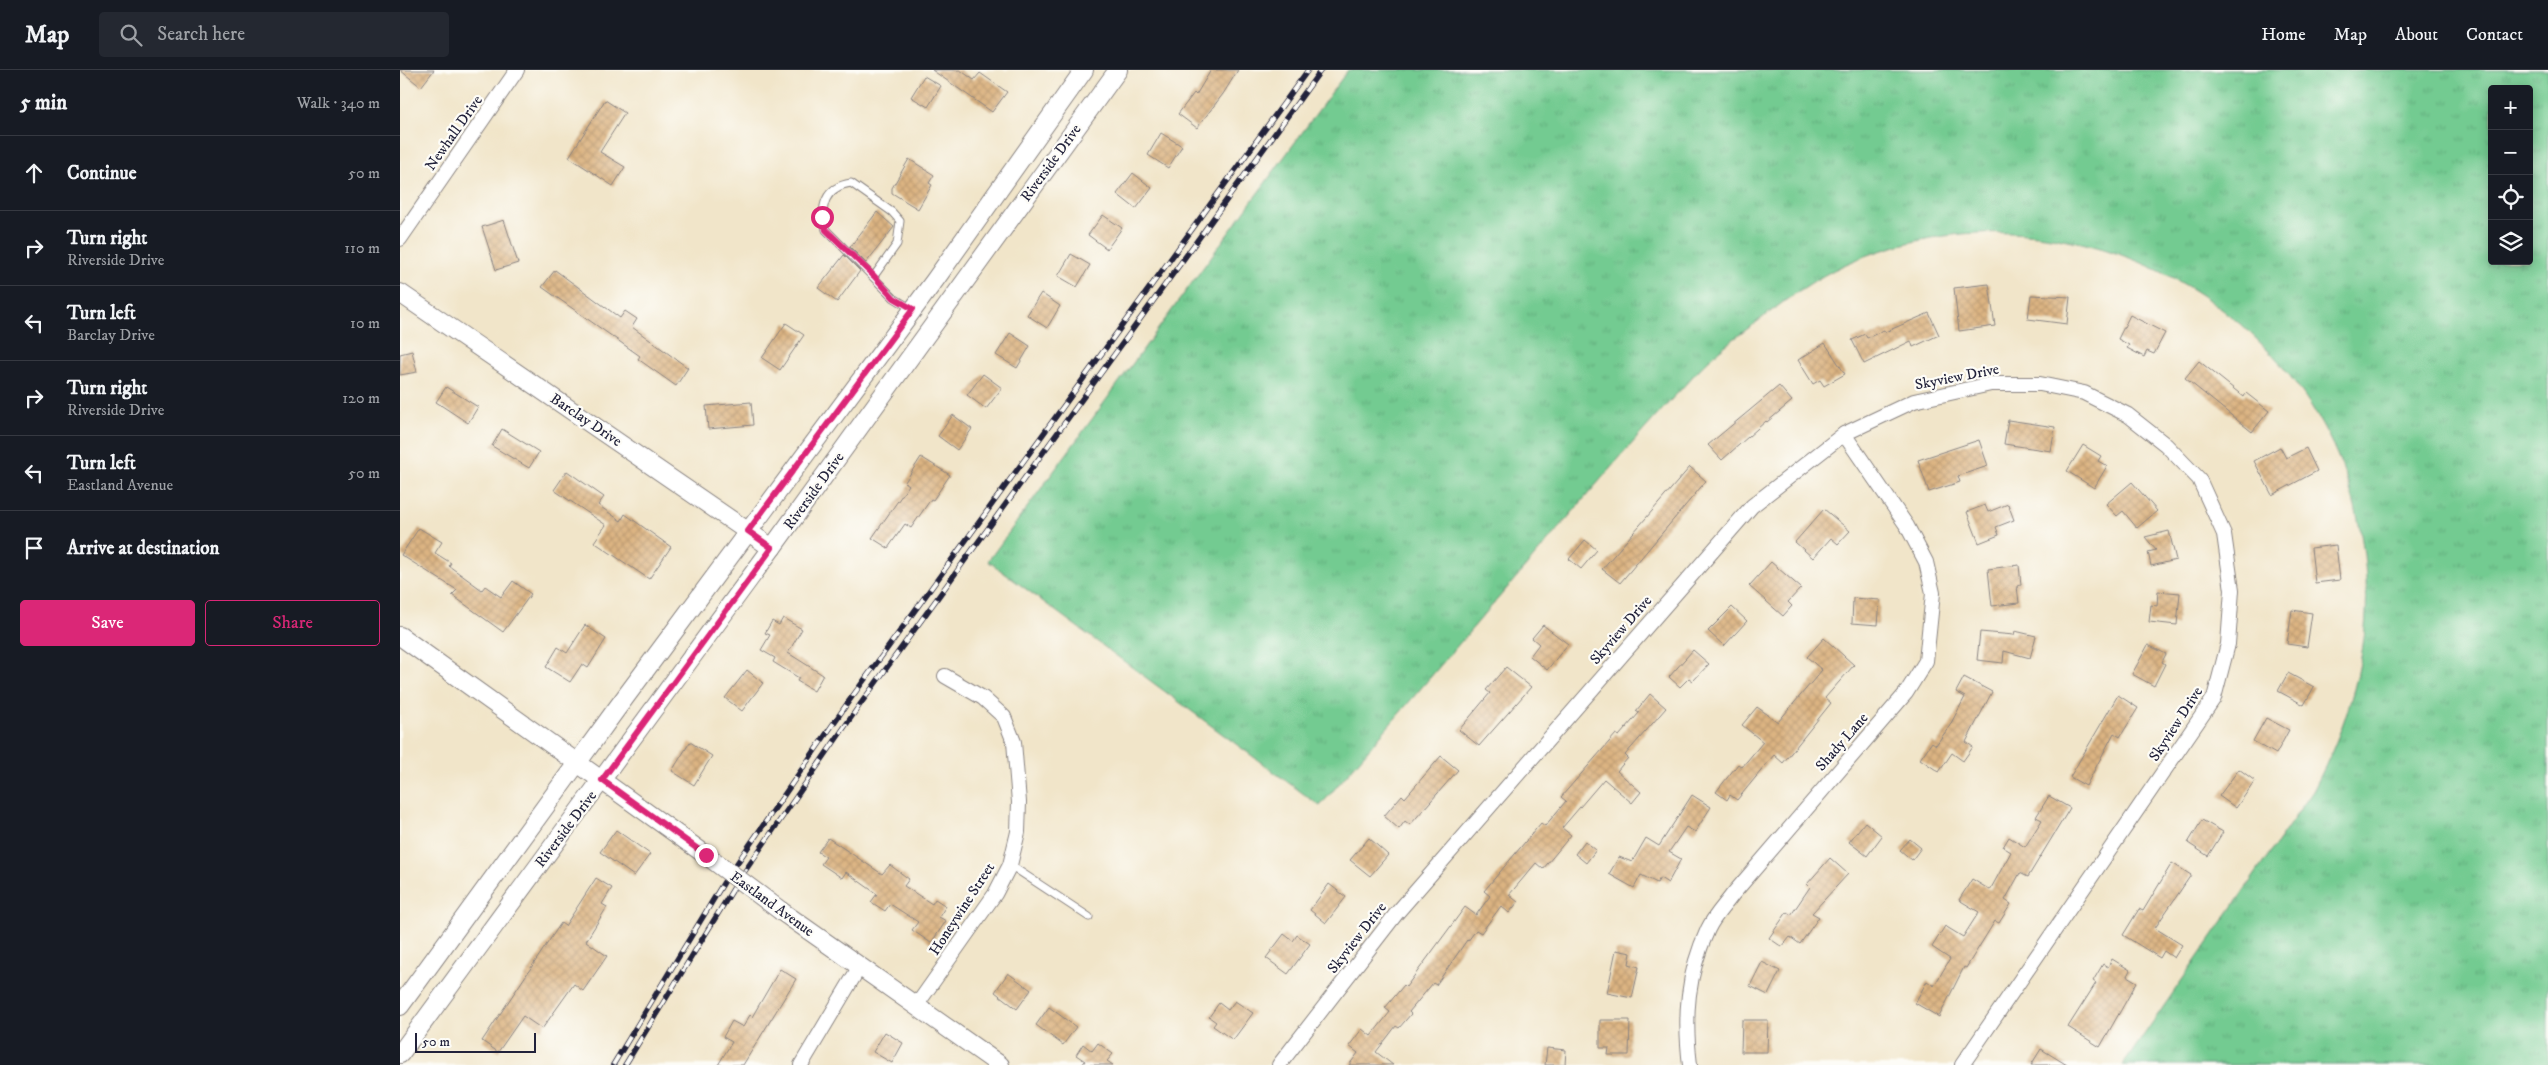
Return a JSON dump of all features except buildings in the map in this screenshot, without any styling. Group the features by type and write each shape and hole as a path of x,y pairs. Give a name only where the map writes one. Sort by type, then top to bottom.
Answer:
{"street":[{"name":"Newhall Drive","path":"400,239 517,70"},
{"name":"Riverside Drive","path":"400,1006 913,309 1084,70"},
{"name":"Riverside Drive","path":"400,1054 772,548 1118,70"},
{"name":"Barclay Drive","path":"400,293 772,548"},
{"name":"Skyview Drive","path":"1279,1065 1396,914 1752,506 1844,434 1914,401 1991,384 2040,384 2084,394 2128,415 2166,445 2199,479 2224,534 2232,590 2228,644 2214,698 1962,1065"},
{"name":"Shady Lane","path":"1690,1065 1686,1032 1690,979 1709,928 1733,894 1906,693 1926,661 1933,593 1926,562 1907,526 1844,434"},
{"name":"Eastland Avenue","path":"400,636 578,762 781,911 1000,1065"},
{"name":"Honeywine Street","path":"916,1006 995,894 1010,865 1018,832 1019,802 1014,742 1004,717 982,698 944,676"},
{"path":"801,1065 860,966"}],"lane":[{"path":"874,276 898,244 900,221 892,212 850,182 839,184 825,199 822,217 826,230 894,298 913,309"},
{"path":"1010,865 1089,917"}],"green space":[{"path":"1348,70 2548,70 2548,1065 2123,1065 2313,791 2337,740 2354,688 2364,635 2366,579 2349,487 2312,407 2257,339 2188,286 2108,250 2022,234 1933,238 1844,265 1794,294 1725,346 1696,373 1641,433 1320,806 988,561"}],"railway":[{"path":"613,1065 724,882 849,701 1308,70"},
{"path":"625,1065 738,881 859,706 1321,70"}],"route":[{"path":"706,855 602,780 772,548 748,531 913,309 894,298 826,230 822,217"}]}
